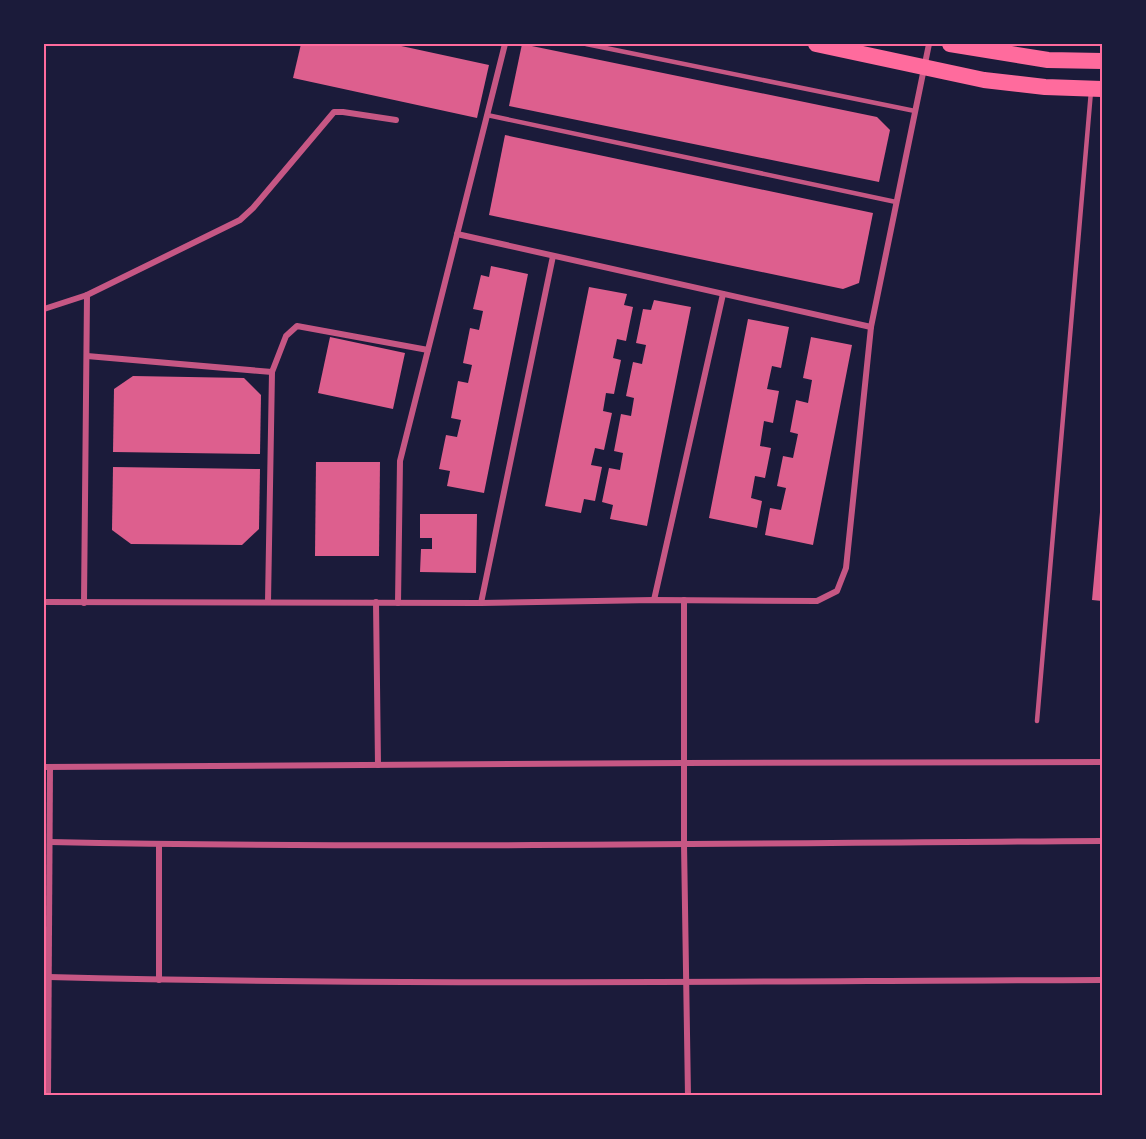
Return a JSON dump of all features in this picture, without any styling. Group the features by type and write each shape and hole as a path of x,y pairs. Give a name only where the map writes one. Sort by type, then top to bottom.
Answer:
{"highway":[{"path":"819,44 984,80 1046,87 1097,88"},
{"path":"961,45 1048,60 1102,61"}],"street":[{"path":"398,603 400,461 505,44"},
{"path":"44,602 817,601 837,591 846,568 871,327 929,44"},
{"path":"44,309 87,295 240,220 253,208 334,112 396,120"},
{"path":"457,234 871,327"},
{"path":"481,603 553,256"},
{"path":"654,600 723,294"},
{"path":"84,603 87,295"},
{"path":"268,602 272,372 286,336 297,326 428,350"},
{"path":"87,356 272,372"},
{"path":"684,600 683,763 688,1095"},
{"path":"376,602 378,765"},
{"path":"48,1095 50,842 47,767 1102,762"},
{"path":"50,842 684,844 1102,841"},
{"path":"159,844 159,980"},
{"path":"49,977 159,980 686,982 1102,980"}],"lane":[{"path":"586,44 915,111"},
{"path":"1037,721 1097,88"},
{"path":"487,115 896,202"}],"building":[{"path":"301,44 392,44 489,65 477,118 293,78"},
{"path":"522,44 877,117 890,130 879,182 509,106"},
{"path":"505,135 873,213 859,283 843,289 489,215"},
{"path":"491,266 528,274 484,493 447,486 450,471 439,469 446,435 457,437 461,420 451,418 458,381 468,383 472,365 463,363 470,328 479,330 483,311 473,309 481,275 489,277"},
{"path":"589,287 627,294 624,305 633,307 626,341 617,339 613,358 621,360 614,394 606,393 603,411 612,413 604,450 595,448 591,465 602,467 595,501 584,499 581,513 545,506"},
{"path":"654,300 691,307 647,526 610,519 613,505 602,502 609,468 620,470 623,453 614,451 621,414 631,416 634,398 626,396 633,362 642,364 646,345 636,343 643,309 651,310"},
{"path":"748,319 789,327 781,368 772,366 767,389 779,391 773,423 764,421 760,446 771,448 765,478 755,476 751,498 762,501 757,528 709,518"},
{"path":"330,337 405,353 393,409 318,393"},
{"path":"811,337 852,345 813,545 765,535 770,508 781,510 786,488 777,486 783,456 793,458 798,434 790,432 796,400 808,403 812,380 803,378"},
{"path":"133,376 244,378 261,395 260,454 113,452 114,389"},
{"path":"316,462 380,462 379,556 315,556"},
{"path":"113,467 260,469 259,529 242,545 131,544 112,530"},
{"path":"1102,501 1102,601 1092,600"},
{"path":"420,514 477,514 476,573 420,572 421,549 432,549 432,538 420,538"}]}
